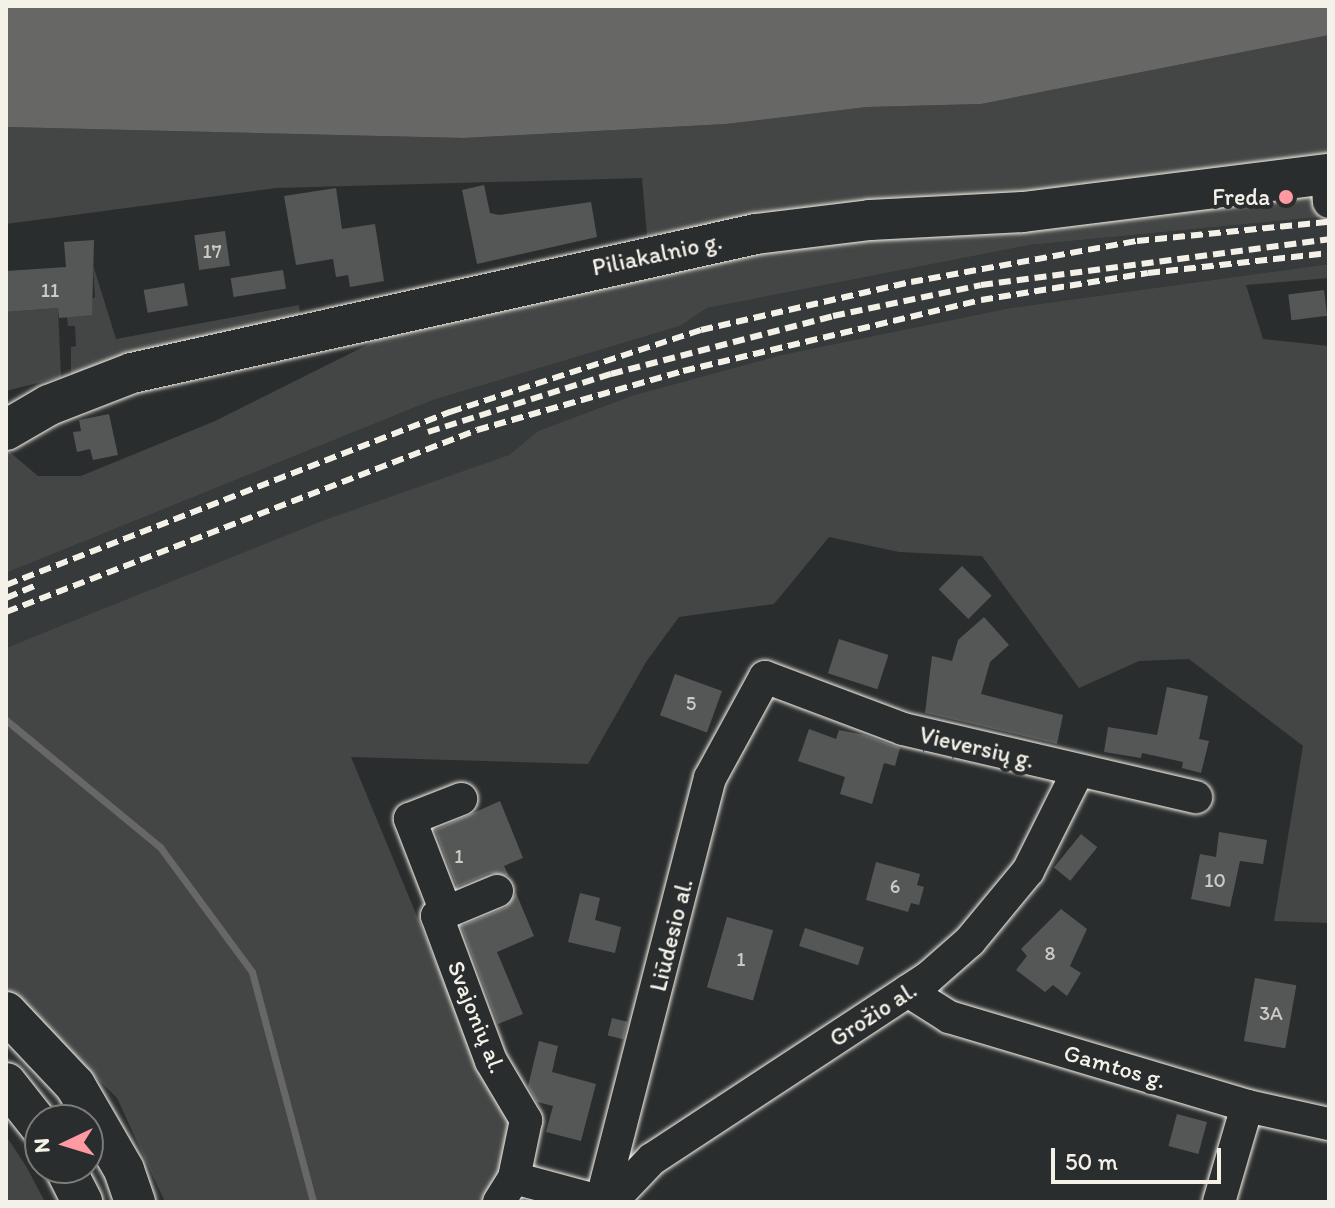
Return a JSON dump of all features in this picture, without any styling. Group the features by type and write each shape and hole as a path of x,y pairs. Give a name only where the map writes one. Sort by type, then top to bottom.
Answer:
{"main road":[{"name":"Piliakalnio g.","path":"6,430 49,405 132,373 756,234 870,220 1023,212 1328,183"},
{"path":"6,1012 75,1085 111,1145 135,1202"},
{"path":"6,1083 24,1106"},
{"path":"73,1184 82,1202"}],"street":[{"name":"Vieversių g.","path":"765,677 903,729 1196,797"},
{"name":"Liūdesio al.","path":"602,1202 710,778 765,677"},
{"name":"Grožio al.","path":"611,1202 652,1159 908,991 970,941 1028,871 1078,771"},
{"path":"461,799 410,819 446,912 497,891"},
{"name":"Svajonių al.","path":"446,912 437,916 491,1061 526,1120 507,1190"},
{"name":"Gamtos g.","path":"908,991 949,1017 1247,1106 1329,1124"},
{"path":"1219,1202 1247,1106"},
{"path":"507,1190 602,1202"}],"shaded area":[{"path":"6,6 1329,6 1329,35 981,104 867,107 726,124 464,138 6,127"},
{"path":"1329,35 1329,162 717,223 647,236 642,178 276,188 6,224 6,127 464,138 726,124 867,107 981,104"},
{"path":"1316,195 1319,217 1030,245 707,308 680,326 433,400 6,573 6,449 38,476 81,476 215,421 429,314 648,261"},
{"path":"1329,216 1329,264 1010,308 781,355 634,395 538,431 509,455 6,648 6,573 433,400 680,326 707,308 1030,245"},
{"path":"1329,264 1329,278 1246,285 1263,339 1329,346 1329,923 1274,921 1303,746 1189,659 1139,661 1079,688 982,556 899,552 829,537 774,604 679,617 646,662 588,764 351,757 490,1093 521,1121 503,1177 484,1202 165,1202 117,1098 6,989 6,648 322,521 509,455 538,431 634,395 781,355 1010,308"},
{"path":"93,265 116,339 299,305 300,315 71,375 71,347 76,346 75,326 68,326 67,317 95,297"},
{"path":"58,308 61,377 6,391 6,312"},
{"path":"6,1136 24,1163 24,1184 36,1184 45,1202 6,1202"}],"building":[{"path":"484,185 490,213 499,215 591,202 597,237 477,264 462,190"},
{"path":"336,188 342,229 375,224 384,281 350,287 348,275 336,277 333,259 296,265 284,196"},
{"path":"225,231 230,266 199,270 194,235"},
{"path":"94,240 92,315 59,318 58,308 6,312 6,271 66,267 64,242"},
{"path":"283,270 286,289 234,297 231,278"},
{"path":"184,283 188,306 148,313 144,290"},
{"path":"1324,290 1327,316 1291,320 1288,294"},
{"path":"109,414 118,455 93,460 90,449 77,452 73,432 81,431 79,420"},
{"path":"962,566 992,596 968,619 939,589"},
{"path":"984,617 1009,645 990,662 981,694 1063,715 1057,744 925,713 932,656 952,661 958,640"},
{"path":"839,639 888,655 877,689 828,673"},
{"path":"675,674 722,691 707,732 660,715"},
{"path":"1167,687 1208,696 1199,739 1209,741 1201,773 1182,768 1183,762 1142,753 1141,758 1104,752 1108,727 1157,735"},
{"path":"809,729 836,739 839,730 864,735 900,748 895,766 884,763 872,804 840,794 845,777 798,761"},
{"path":"500,801 523,858 504,866 509,876 490,873 457,887 435,830"},
{"path":"1219,832 1267,840 1263,864 1240,861 1230,907 1191,899 1200,854 1216,857"},
{"path":"1081,834 1097,847 1070,881 1054,867"},
{"path":"876,862 920,874 917,885 924,887 919,905 911,903 908,912 866,900"},
{"path":"516,893 534,936 497,952 523,1014 498,1024 461,926 505,908"},
{"path":"580,893 600,898 595,920 621,927 615,953 568,942"},
{"path":"1061,909 1087,929 1070,966 1081,973 1067,996 1053,985 1045,992 1016,970 1027,956 1021,949"},
{"path":"727,917 773,930 753,1000 707,987"},
{"path":"805,928 864,947 858,965 799,946"},
{"path":"1255,978 1296,985 1285,1048 1244,1041"},
{"path":"612,1018 628,1022 623,1039 608,1035"},
{"path":"539,1041 558,1046 552,1072 596,1084 581,1141 546,1132 553,1106 537,1102 528,1086"},
{"path":"1177,1114 1207,1122 1198,1154 1168,1146"}],"waterway":[{"path":"6,720 160,847 252,972 313,1202"}],"railway":[{"path":"6,585 450,412 701,330 911,282 1137,241 1329,222"},
{"path":"428,432 611,374 833,316 981,285 1329,239"},
{"path":"6,612 477,430 683,371 981,300 1148,273 1329,253"},
{"path":"6,598 37,585"}],"place":[{"name":"Freda","path":"1286,197"}]}
